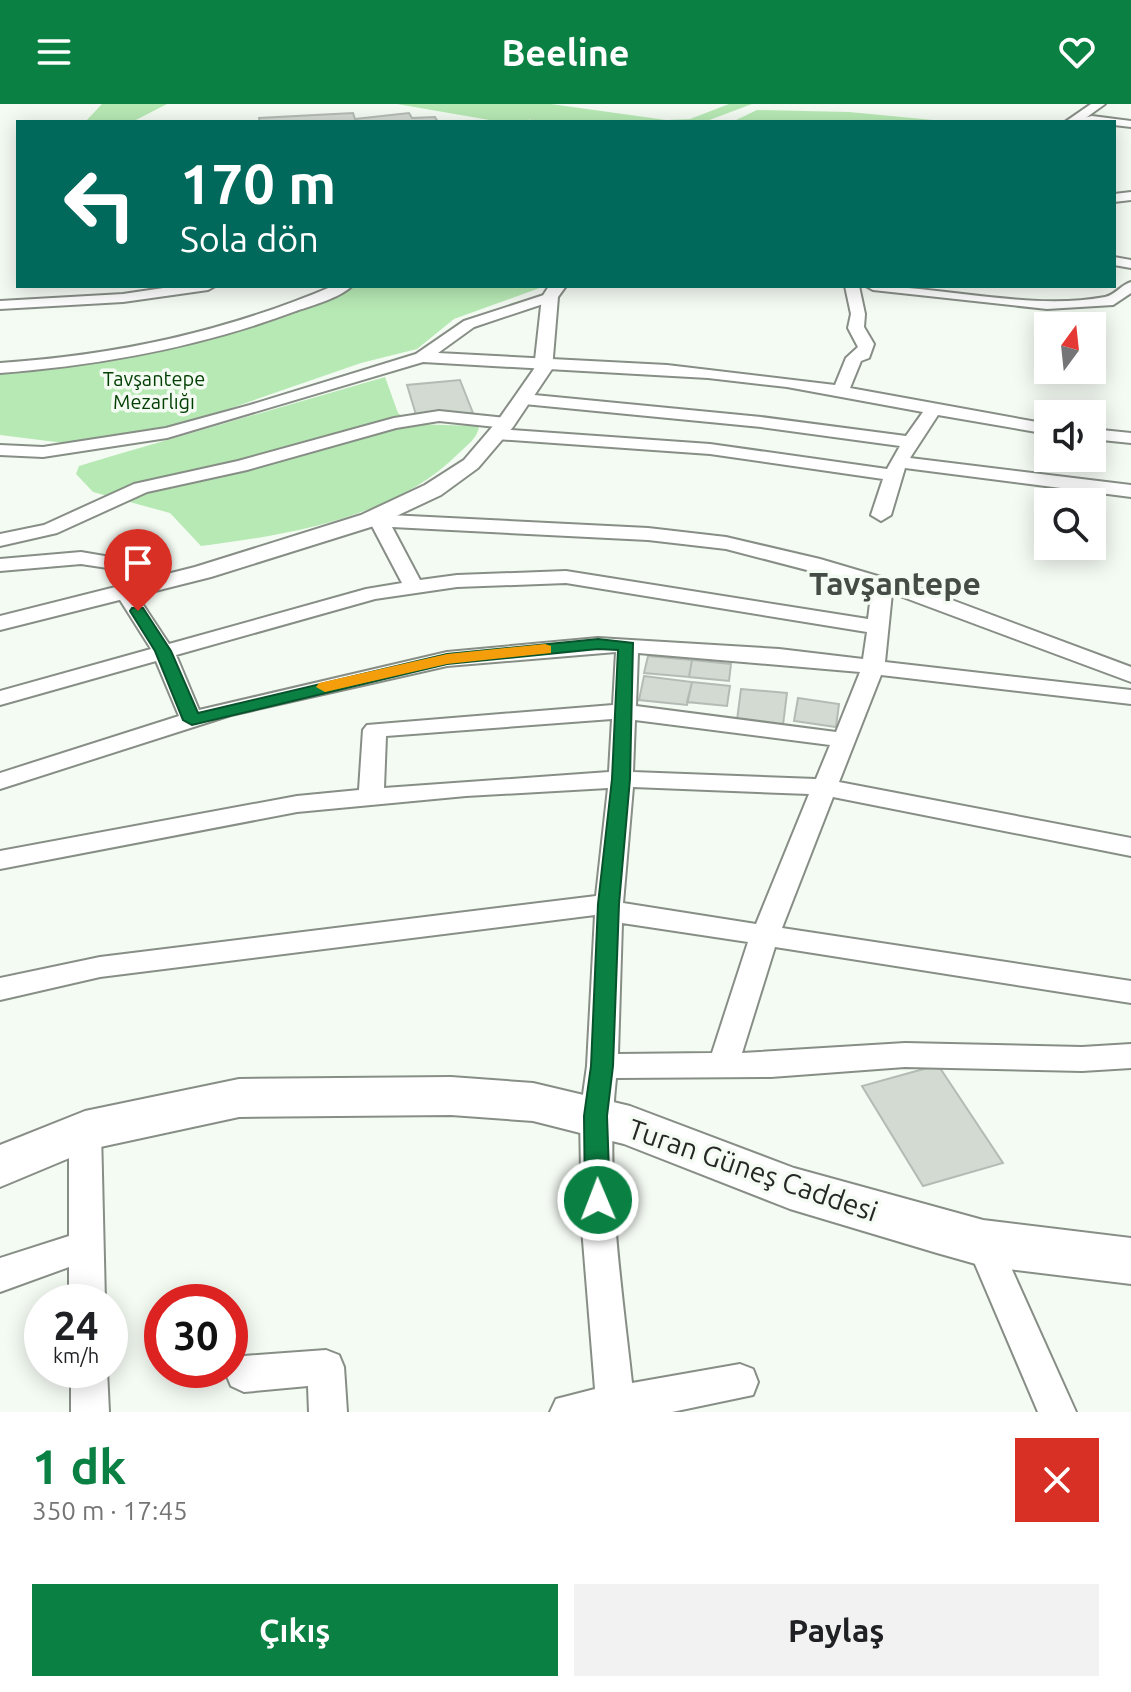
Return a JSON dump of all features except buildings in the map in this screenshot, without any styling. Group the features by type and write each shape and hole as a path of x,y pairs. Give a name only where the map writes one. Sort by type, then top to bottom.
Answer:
{"main road":[{"name":"Turan Güneş Caddesi","path":"0,1166 85,1131 239,1098 451,1096 533,1102 630,1126 790,1188 983,1243 1131,1261"}],"street":[{"path":"1074,120 1099,104"},
{"path":"891,288 1047,305 1113,301 1131,286"},
{"path":"0,305 123,298 194,288"},
{"path":"0,368 173,348 293,310 341,288"},
{"path":"841,390 854,358 863,355 867,349 866,340 856,328 858,314 852,288"},
{"path":"0,450 43,452 167,433 422,357 469,324 554,291 545,362 524,399 471,464 433,490 374,520 157,584 0,623"},
{"path":"422,357 545,362 748,377 841,390 1034,427"},
{"path":"524,399 761,422 912,442"},
{"path":"881,515 895,468 933,409"},
{"path":"0,540 50,529 141,488 241,466 394,423 439,416 501,428 1131,491"},
{"path":"1106,435 1131,438"},
{"path":"374,520 648,534 726,543 813,563 883,584 1131,675"},
{"path":"374,520 414,587"},
{"path":"0,565 81,558 127,565 157,584"},
{"path":"0,698 373,593 457,581 566,577 877,627"},
{"path":"723,1065 764,937 873,668 883,584"},
{"path":"125,592 163,651 192,720"},
{"path":"0,781 192,720 447,659 598,644 779,656 1131,697"},
{"path":"615,1407 599,1228 596,1116 602,1066 609,908 621,779 627,646"},
{"path":"371,797 375,730 622,711 844,740"},
{"path":"0,860 297,804 621,779 824,787 1131,847"},
{"path":"0,989 100,967 609,908 764,937 1131,992"},
{"path":"602,1066 723,1065 905,1055 1082,1059 1131,1056"},
{"path":"85,1131 86,1284"},
{"path":"983,1243 1057,1412"},
{"path":"0,1276 17,1267 85,1247"},
{"path":"248,1374 326,1367 328,1412"},
{"path":"569,1412 615,1407 740,1382"},
{"path":"89,1388 90,1412"}],"green space":[{"path":"102,104 167,104 136,120 87,120"},
{"path":"397,104 551,104 666,120 529,119 489,120"},
{"path":"729,104 752,104 709,120 666,120 690,119"},
{"path":"757,110 849,112 933,120 736,120"},
{"name":"Tavşantepe Mezarlığı","path":"344,288 539,288 454,319 417,349 361,363 165,431 64,443 0,435 0,368 182,345 255,326"},
{"path":"385,377 398,413 412,424 479,426 478,430 468,444 432,476 403,494 338,520 268,536 201,546 170,513 93,492 76,474 79,466"}],"slow traffic":[{"path":"325,687 447,659 545,649"}],"district":[{"name":"Tavşantepe","path":"895,584"}],"route":[{"path":"138,611 163,651 192,720 225,709 447,659 598,644 627,646 621,779 609,904 602,1066 596,1116 598,1200"}]}
